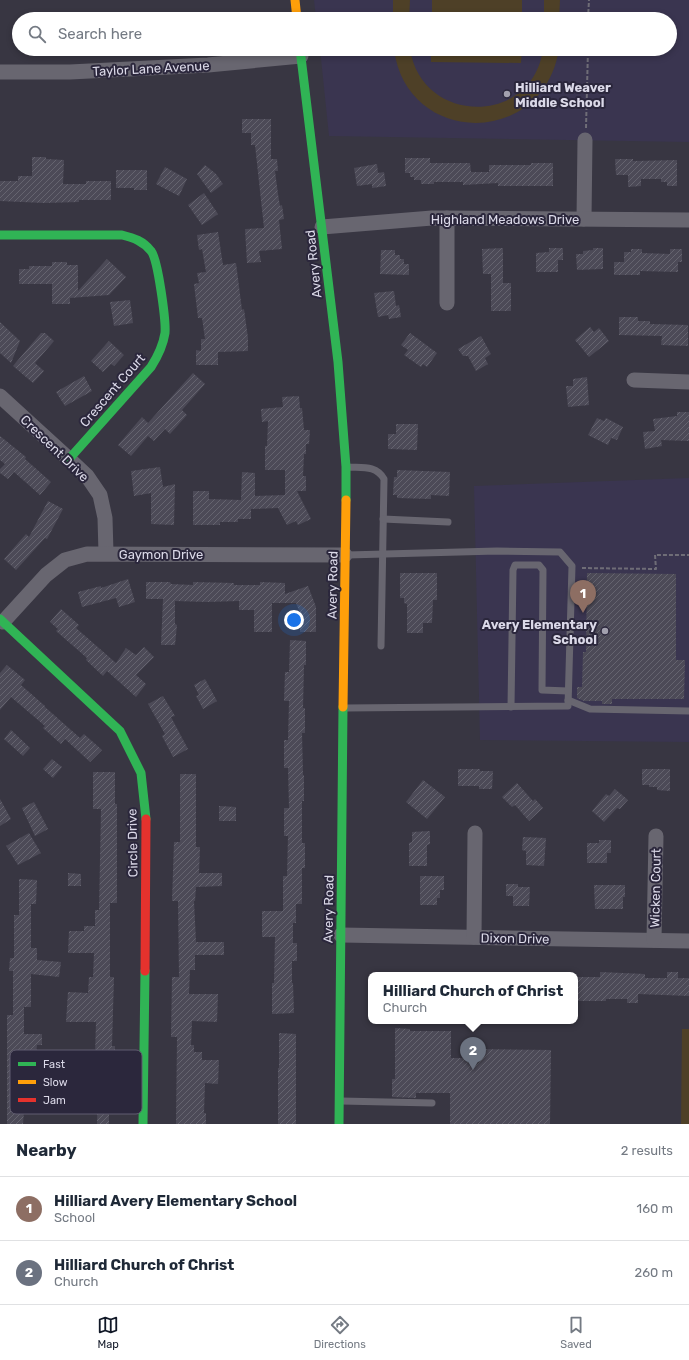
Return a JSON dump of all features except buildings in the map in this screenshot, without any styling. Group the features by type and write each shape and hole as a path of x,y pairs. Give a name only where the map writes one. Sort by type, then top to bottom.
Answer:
{"main road":[{"path":"294,0 296,12"},
{"name":"Avery Road","path":"301,56 322,227 340,392 346,467 339,1124"},
{"name":"Crescent Court","path":"0,235 122,235 139,240 148,248 152,252 158,269 165,332 161,351 151,367 69,459"},
{"name":"Circle Drive","path":"1,620 120,731 141,773 146,820 142,1124"}],"street":[{"name":"Taylor Lane Avenue","path":"0,72 70,72 208,65 272,56"},
{"path":"584,219 585,140"},
{"path":"447,218 447,303"},
{"name":"Highland Meadows Drive","path":"322,227 447,218 689,220"},
{"path":"634,380 689,382"},
{"name":"Crescent Drive","path":"0,396 87,476 100,495 105,518 106,554"},
{"name":"Gaymon Drive","path":"1,620 46,575 65,560 87,554 345,555"},
{"path":"474,937 475,833"},
{"name":"Wicken Court","path":"654,940 656,836"},
{"name":"Dixon Drive","path":"341,935 689,941"}],"lane":[{"path":"346,467 372,469 380,472 384,479 381,646"},
{"path":"384,519 448,522"},
{"path":"343,708 568,706 572,566 560,552 345,555"},
{"path":"511,706 513,570 515,565 539,565 543,570 542,690 568,691"},
{"path":"568,700 590,708 689,712"},
{"path":"339,1101 432,1103"}],"path":[{"path":"588,12 589,0"},
{"path":"585,140 588,56"},
{"path":"580,568 656,569 655,555 689,555"}],"shaded area":[{"name":"Hilliard Weaver Middle School","path":"314,0 689,0 689,142 329,136 321,56 677,56 677,12 315,12"},
{"path":"393,0 410,0 409,12 393,12"},
{"path":"432,0 522,0 522,12 432,12"},
{"path":"544,0 560,0 559,12 544,12"},
{"path":"396,56 413,56 419,74 434,92 455,103 477,107 500,103 520,92 535,74 541,56 557,56 548,82 528,105 503,119 475,123 447,118 423,104 404,81"},
{"path":"431,56 522,56 521,63 431,62"},
{"path":"689,478 689,742 480,740 474,486"},
{"path":"682,1029 689,1029 689,1124 681,1124"}],"traffic: fast":[{"path":"301,56 338,362 346,467 346,500"},
{"path":"0,235 122,235 141,242 151,251 154,256 161,290 165,326 165,333 160,351 151,367 69,459"},
{"path":"0,619 120,731 141,773 146,819"},
{"path":"339,1124 343,707"},
{"path":"143,1124 145,971"}],"traffic: slow":[{"path":"295,0 296,12"},
{"path":"343,707 346,500"}],"traffic: jam":[{"path":"145,971 146,819"}],"place":[{"name":"Hilliard Weaver Middle School","path":"507,94"},
{"name":"Hilliard Avery Elementary School","path":"583,613"},
{"name":"Avery Elementary School","path":"605,631"},
{"name":"Hilliard Church of Christ","path":"473,1070"}]}
